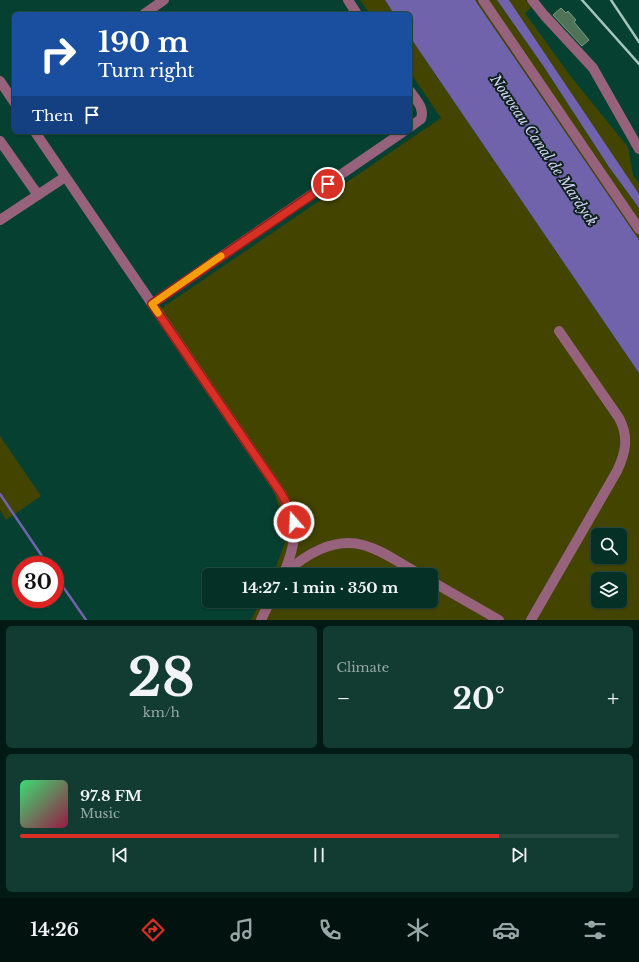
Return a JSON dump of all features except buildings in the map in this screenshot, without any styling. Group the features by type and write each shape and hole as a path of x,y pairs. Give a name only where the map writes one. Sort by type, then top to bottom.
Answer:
{"street":[{"path":"147,12 164,0"},
{"path":"348,0 356,12"},
{"path":"483,0 639,229"},
{"path":"532,0 593,68 639,149"},
{"path":"0,81 12,99"},
{"path":"412,94 422,108 422,112 421,119 412,126"},
{"path":"36,134 281,493 294,522 292,551 286,568"},
{"path":"154,308 400,134"},
{"path":"0,141 38,195"},
{"path":"0,220 65,177"},
{"path":"531,620 617,471 626,447 624,430 619,418 559,331"},
{"path":"290,568 298,561 314,551 334,545 348,543 355,543 370,547 408,568"},
{"path":"438,585 499,620"},
{"path":"261,620 267,608"}],"shaded area":[{"path":"360,0 385,0 393,12 369,12"},
{"path":"475,0 497,0 544,67 609,167 639,208 639,240"},
{"path":"509,0 526,0 531,8 525,13 572,78 628,147 633,175 639,183 639,194"},
{"path":"412,40 639,373 639,620 251,620 257,608 438,608 438,568 276,568 287,537 274,491 153,314 441,118 412,75"},
{"path":"0,436 41,496 6,520 0,510"}],"water":[{"name":"Nouveau Canal de Mardyck","path":"385,0 475,0 639,240 639,373 412,40 412,12 393,12"},
{"path":"497,0 509,0 639,194 639,208 609,167 544,67"}],"waterway":[{"path":"0,494 42,556"},
{"path":"64,588 86,620"}],"railway":[{"path":"582,0 639,64"},
{"path":"611,0 639,42"}],"slow traffic":[{"path":"158,313 152,304 221,256"}],"route":[{"path":"294,522 290,509 281,493 152,304 328,184"}]}
